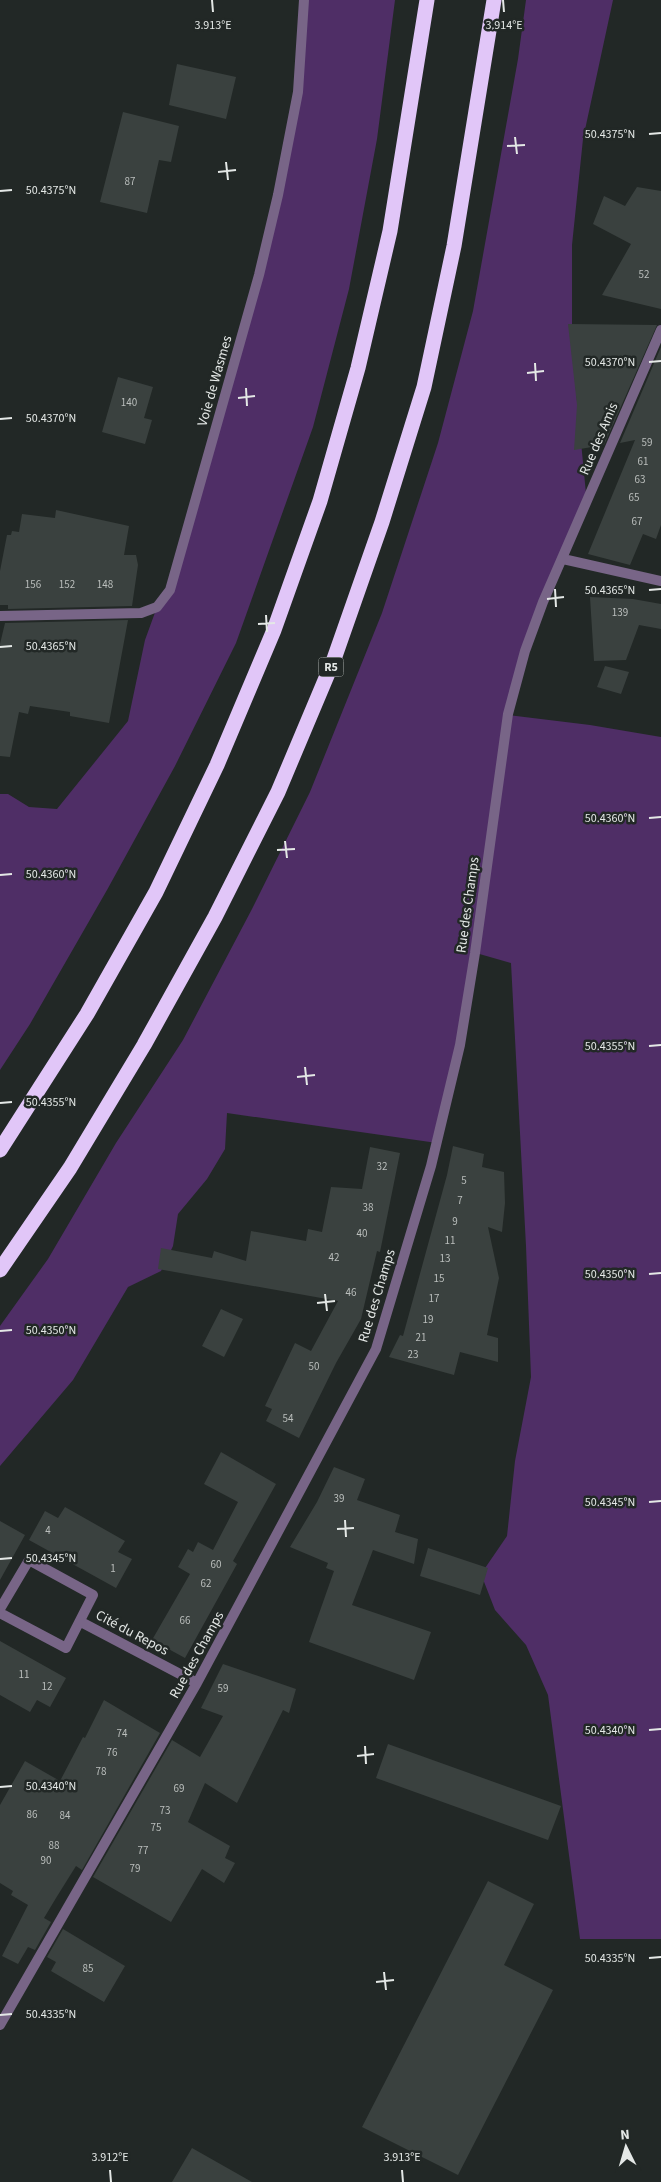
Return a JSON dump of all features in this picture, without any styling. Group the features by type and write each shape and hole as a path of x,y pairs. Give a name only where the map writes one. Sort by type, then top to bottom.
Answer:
{"highway":[{"path":"0,1150 87,1014 156,892 217,765 274,630 320,502 360,359 390,231 427,0"},
{"name":"R5","path":"0,1270 70,1168 144,1046 215,918 278,792 334,660 382,522 424,387 454,246 494,0"}],"street":[{"name":"Voie de Wasmes","path":"0,616 141,613 158,607 170,590 259,275 278,196 298,92 304,0"},
{"name":"Rue des Amis","path":"563,559 661,330"},
{"path":"563,559 661,581"},
{"name":"Rue des Champs","path":"0,2025 198,1683 376,1349 431,1166 460,1045 476,953 508,714 525,651 543,602 563,559"},
{"name":"Cité du Repos","path":"29,1560 93,1595 81,1622 66,1648 0,1611 29,1560"},
{"name":"Cité du Repos","path":"81,1622 198,1683"}],"shaded area":[{"path":"304,0 395,0 377,139 349,289 313,427 236,643 175,766 107,890 30,1024 0,1070 0,794 8,794 29,807 57,809 128,721 145,640 157,607 170,590 259,275 298,92"},
{"path":"526,0 613,0 583,139 572,245 572,349 587,504 543,602 508,715 590,725 661,737 661,1939 580,1939 548,1695 526,1645 495,1610 481,1574 507,1536 515,1461 531,1377 511,963 476,953 437,1143 227,1113 225,1149 207,1179 178,1214 173,1246 161,1271 128,1287 73,1380 0,1466 0,1326 48,1259 116,1143 183,1040 252,909 310,792 382,613 438,443 473,311 518,59"}],"building":[{"path":"177,64 236,77 226,119 169,105"},
{"path":"123,112 179,126 171,162 159,160 147,213 100,202"},
{"path":"637,187 661,191 661,309 602,295 631,244 593,224 604,196 625,206"},
{"path":"568,324 657,325 604,445 574,450 577,405"},
{"path":"661,347 661,525 656,539 643,534 630,565 588,554 635,440 620,443"},
{"path":"118,377 153,387 144,418 152,420 145,444 102,432"},
{"path":"56,510 129,526 124,555 136,555 138,565 132,606 8,609 8,605 0,605 0,571 7,535 11,535 12,531 19,532 22,514 55,518"},
{"path":"590,597 633,599 661,604 661,629 639,625 626,660 594,661"},
{"path":"128,620 109,723 70,716 70,712 30,706 28,714 19,712 10,757 0,756 0,644 5,623"},
{"path":"605,666 629,672 621,694 597,687"},
{"path":"453,1146 484,1154 482,1167 504,1172 505,1203 502,1232 488,1227 499,1278 487,1335 498,1338 498,1362 460,1352 454,1375 389,1357 400,1335 403,1336 447,1175"},
{"path":"370,1147 400,1153 380,1252 377,1251 361,1319 336,1363 299,1438 266,1421 272,1409 265,1406 295,1343 311,1351 338,1301 158,1269 161,1248 212,1258 214,1251 246,1261 251,1231 306,1241 308,1229 322,1232 331,1187 362,1189"},
{"path":"221,1309 243,1319 224,1357 202,1346"},
{"path":"221,1452 276,1484 233,1561 237,1564 185,1658 152,1640 190,1574 178,1567 188,1549 193,1552 198,1542 213,1550 238,1502 204,1484"},
{"path":"334,1467 365,1479 357,1500 400,1515 395,1532 418,1539 414,1564 373,1550 352,1605 431,1632 414,1680 309,1642 334,1571 326,1568 328,1563 290,1547 317,1502"},
{"path":"65,1507 125,1541 118,1552 132,1559 116,1588 29,1540 45,1511 58,1518"},
{"path":"0,1521 25,1535 0,1580"},
{"path":"428,1548 488,1568 480,1595 420,1576"},
{"path":"0,1641 66,1678 50,1707 37,1700 30,1712 0,1695"},
{"path":"223,1664 296,1689 289,1713 283,1710 237,1803 205,1783 188,1822 230,1846 225,1858 235,1863 224,1883 202,1869 171,1922 93,1877 172,1740 200,1757 223,1716 201,1708"},
{"path":"104,1700 160,1733 82,1870 76,1866 44,1918 51,1922 35,1950 28,1947 18,1964 2,1956 28,1905 11,1895 13,1891 0,1883 0,1805 25,1761 60,1781"},
{"path":"388,1744 561,1806 548,1840 376,1778"},
{"path":"488,1881 534,1904 504,1965 553,1990 458,2175 362,2127"},
{"path":"63,1929 125,1966 104,2002 51,1971 56,1962 47,1957"},
{"path":"192,2148 252,2182 172,2182"}]}
